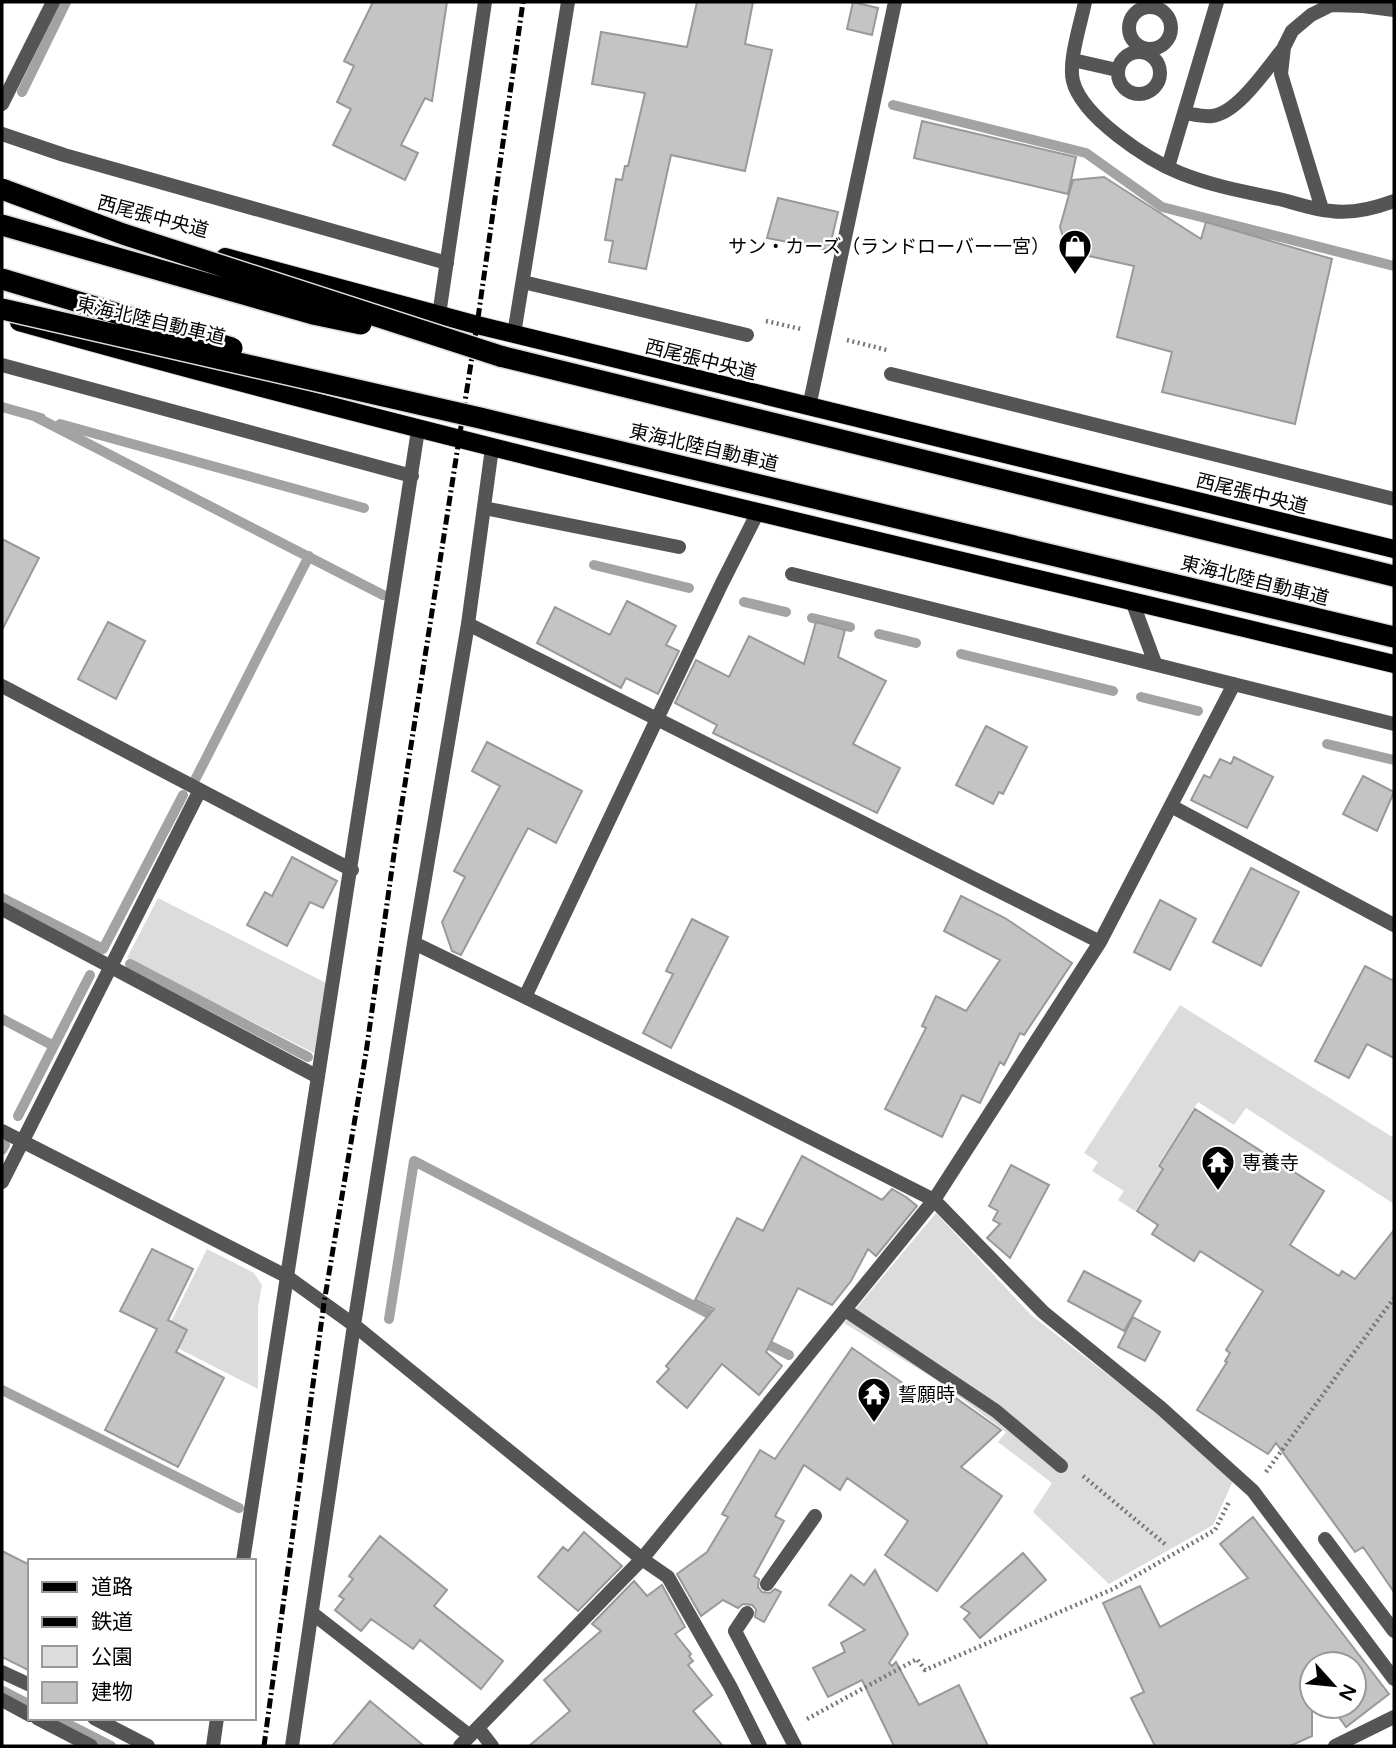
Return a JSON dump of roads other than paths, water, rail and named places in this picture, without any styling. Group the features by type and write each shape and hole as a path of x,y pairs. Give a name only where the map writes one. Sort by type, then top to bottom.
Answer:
{"highway":[{"path":"2,189 136,238 500,355"},
{"path":"2,225 313,314 500,355"},
{"path":"2,279 300,368 480,418"},
{"name":"東海北陸自動車道","path":"2,309 480,418 1394,637"},
{"name":"東海北陸自動車道","path":"500,355 1394,576"}],"main road":[{"name":"西尾張中央道","path":"2,196 439,315 1394,549"},
{"path":"2,318 492,449 1394,664"}],"street":[{"path":"2,104 53,2"},
{"path":"439,315 485,2"},
{"path":"514,334 568,2"},
{"path":"809,407 895,2"},
{"path":"1085,2 1073,60 1073,80 1080,97 1100,121 1123,139 1168,167 1206,183 1332,212 1367,209 1394,201"},
{"path":"1168,167 1217,2"},
{"path":"1184,113 1213,116 1231,107 1247,93 1284,47 1292,31 1311,15 1331,5 1394,10"},
{"path":"1284,47 1281,74 1322,209"},
{"path":"1073,60 1117,70"},
{"path":"2,134 64,155 447,263"},
{"path":"523,282 747,335"},
{"path":"2,365 412,476"},
{"path":"891,374 1394,499"},
{"path":"243,1559 418,430"},
{"path":"292,1746 354,1325 468,624 492,449"},
{"path":"484,508 679,547"},
{"path":"525,997 758,512"},
{"path":"792,574 1394,724"},
{"path":"1132,601 1155,663"},
{"path":"468,624 1100,942"},
{"path":"469,1737 642,1559 934,1200 1100,942 1234,684"},
{"path":"2,686 352,870"},
{"path":"2,1182 200,790"},
{"path":"1171,806 1394,925"},
{"path":"2,909 318,1077"},
{"path":"414,943 934,1200 1043,1312 1161,1408 1253,1491 1394,1679"},
{"path":"2,1131 286,1276 354,1325 642,1559 668,1577 730,1686 760,1746"},
{"path":"845,1310 996,1411 1061,1466"},
{"path":"767,1584 815,1516"},
{"path":"1325,1539 1394,1631"},
{"path":"312,1613 469,1737 492,1746"},
{"path":"747,1613 735,1630 795,1746"},
{"path":"2,1672 28,1684"},
{"path":"2,1700 28,1714"},
{"path":"1335,1746 1394,1717"},
{"path":"41,1720 90,1746"},
{"path":"98,1720 148,1746"},
{"path":"213,1746 217,1720"}],"waterway":[{"path":"22,92 66,2"},
{"path":"893,105 1086,153 1162,207 1394,266"},
{"path":"2,407 41,418"},
{"path":"36,417 383,595"},
{"path":"60,424 364,508"},
{"path":"196,778 309,556"},
{"path":"594,565 689,588"},
{"path":"744,602 786,612"},
{"path":"812,618 850,627"},
{"path":"879,634 916,643"},
{"path":"961,654 1113,691"},
{"path":"1141,697 1198,711"},
{"path":"1327,744 1394,760"},
{"path":"2,898 103,949 183,795"},
{"path":"130,964 308,1057"},
{"path":"18,1116 90,975"},
{"path":"2,1019 54,1046"},
{"path":"2,1150 5,1145"},
{"path":"389,1319 414,1161 721,1320"},
{"path":"757,1339 789,1355"},
{"path":"2,1390 239,1508"},
{"path":"3,1691 28,1704"},
{"path":"60,1720 111,1746"}],"railway":[{"path":"264,1746 324,1303 366,1053 394,854 477,325 523,2"}],"place":[{"name":"サン・カーズ（ランドローバー一宮）","path":"1075,276"},
{"name":"専養寺","path":"1218,1192"},
{"name":"誓願時","path":"874,1424"}]}
